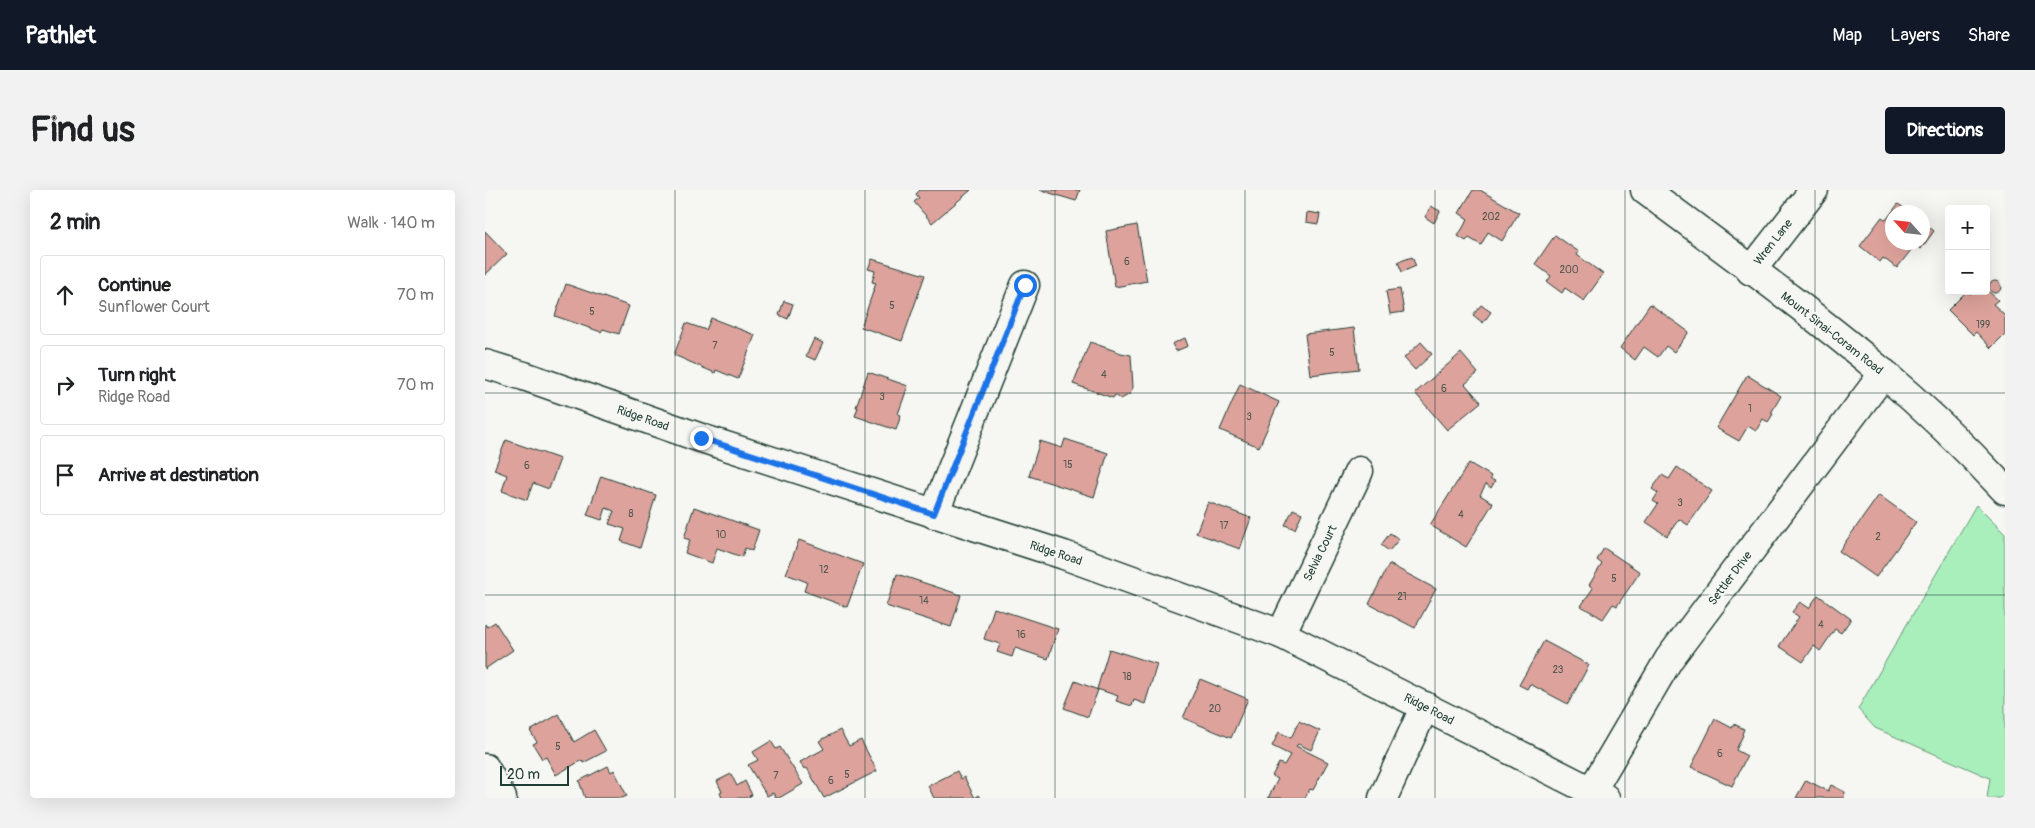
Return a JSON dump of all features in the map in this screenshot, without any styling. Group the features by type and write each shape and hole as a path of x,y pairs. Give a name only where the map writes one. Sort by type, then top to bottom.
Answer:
{"street":[{"name":"Mount Sinai-Coram Road","path":"1645,190 1815,318 1884,373 1976,459 2005,490"},
{"name":"Wren Lane","path":"1751,271 1814,190"},
{"path":"934,514 1025,285"},
{"name":"Ridge Road","path":"485,364 701,438 1064,555 1281,634 1598,795"},
{"name":"Settler Drive","path":"1598,795 1669,659 1884,373"},
{"name":"Selvia Court","path":"1281,634 1359,471"},
{"path":"1383,798 1425,706"},
{"path":"485,768 502,798"}],"green space":[{"path":"1976,505 2005,534 2005,798 1987,798 1990,778 1875,728 1858,709"}],"building":[{"path":"920,190 971,190 932,223 914,202 919,198 916,194"},
{"path":"1040,190 1080,190 1076,201"},
{"path":"1473,190 1480,190 1519,213 1502,241 1488,232 1481,245 1469,238 1466,241 1458,236 1468,219 1459,213"},
{"path":"1431,206 1440,211 1434,223 1425,217"},
{"path":"1307,212 1320,214 1318,224 1306,222"},
{"path":"1882,217 1885,219 1885,250 1911,250 1897,268 1883,258 1880,262 1860,246"},
{"path":"1137,225 1147,281 1115,287 1106,231"},
{"path":"1930,228 1934,231 1930,237"},
{"path":"485,231 507,254 485,275"},
{"path":"1555,235 1579,252 1577,255 1603,274 1584,301 1565,288 1562,293 1547,282 1551,276 1535,264"},
{"path":"1412,257 1416,266 1402,272 1398,262"},
{"path":"872,259 925,275 902,341 861,327 876,283 872,282 875,271 868,269"},
{"path":"1993,281 1997,281 2001,285 2001,289 1997,293 1993,293 1990,290 1990,284"},
{"path":"566,284 629,306 619,334 603,329 601,332 555,316"},
{"path":"1400,289 1404,312 1390,314 1386,291"},
{"path":"1990,293 1998,300 1993,304 2005,315 2005,334 1991,348 1976,332 1973,335 1948,310 1963,295 1990,295"},
{"path":"784,301 793,304 788,319 779,315"},
{"path":"1650,304 1689,332 1674,352 1666,346 1658,357 1644,347 1635,360 1620,348"},
{"path":"1481,305 1491,312 1483,323 1473,315"},
{"path":"711,318 755,335 738,379 716,370 715,373 674,355 686,323 706,330"},
{"path":"1354,328 1359,369 1310,375 1305,334"},
{"path":"1185,338 1188,346 1176,351 1172,344"},
{"path":"814,339 823,343 815,360 806,356"},
{"path":"1090,342 1131,355 1133,387 1130,394 1121,399 1115,395 1113,398 1073,384"},
{"path":"1421,342 1432,354 1415,370 1404,358"},
{"path":"1461,353 1478,373 1465,384 1481,402 1447,430 1415,393"},
{"path":"868,372 908,386 898,414 901,415 896,430 855,416 858,407 856,407"},
{"path":"1747,375 1781,396 1768,422 1763,419 1756,431 1748,426 1739,441 1716,428"},
{"path":"1240,384 1279,402 1259,447 1220,430"},
{"path":"1065,439 1108,453 1094,497 1029,476 1040,441 1062,448"},
{"path":"506,440 560,459 549,489 533,483 527,500 502,491 507,475 494,470"},
{"path":"1469,463 1491,476 1490,479 1495,481 1491,488 1486,484 1480,495 1493,503 1466,547 1430,525"},
{"path":"1677,467 1712,491 1688,525 1679,519 1667,536 1646,522 1658,504 1653,501 1658,493 1652,489 1662,475 1669,479"},
{"path":"601,476 656,495 640,548 621,541 625,529 609,524 614,511 606,508 602,520 587,515"},
{"path":"1879,495 1916,522 1876,577 1839,551"},
{"path":"1208,502 1251,518 1240,549 1196,533"},
{"path":"694,507 759,530 752,551 745,548 742,557 717,548 712,563 685,553 690,540 684,538"},
{"path":"1293,509 1302,513 1295,529 1285,525"},
{"path":"1390,533 1399,539 1389,551 1381,545"},
{"path":"799,540 863,564 847,607 804,591 807,582 786,574"},
{"path":"1604,548 1640,572 1617,606 1613,604 1603,619 1581,606 1593,588 1589,585 1602,564 1597,560"},
{"path":"1389,564 1436,589 1415,628 1369,604"},
{"path":"897,574 961,595 951,627 886,606"},
{"path":"1818,595 1851,619 1841,633 1835,629 1820,651 1814,646 1803,662 1779,646 1799,617 1792,612 1800,602 1809,608"},
{"path":"994,608 1058,629 1048,659 1015,648 1012,657 997,652 1000,644 984,639"},
{"path":"495,622 513,650 485,669 485,624 487,627"},
{"path":"1544,641 1589,665 1568,704 1530,684 1527,689 1519,685"},
{"path":"1109,649 1157,664 1145,704 1134,700 1132,706 1116,701 1118,696 1097,689"},
{"path":"1200,679 1248,699 1231,738 1183,718"},
{"path":"1075,681 1098,690 1088,717 1064,708"},
{"path":"559,714 574,742 594,730 606,751 583,763 582,760 556,775 546,757 542,759 533,744 537,742 530,731"},
{"path":"1715,719 1732,728 1734,724 1744,729 1736,750 1747,756 1732,786 1691,767"},
{"path":"1299,721 1320,731 1311,750 1298,744 1296,746 1328,762 1313,790 1310,789 1305,798 1268,798 1278,779 1272,776 1279,763 1284,765 1290,755 1272,746 1279,732 1291,738"},
{"path":"840,730 849,746 861,740 877,771 824,798 807,768 804,769 800,762 824,749 819,741"},
{"path":"771,741 776,749 780,747 803,784 779,798 776,798 773,793 767,796 748,765 758,760 753,752"},
{"path":"608,766 611,772 614,770 627,796 622,798 585,798 579,781"},
{"path":"957,771 961,779 964,777 975,798 934,798 928,786"},
{"path":"731,774 737,786 745,781 752,795 749,796 750,798 722,798 720,793 722,792 717,781"},
{"path":"1806,780 1828,791 1831,785 1845,792 1844,798 1796,798"}],"route":[{"path":"701,438 934,514 1025,285"}]}
